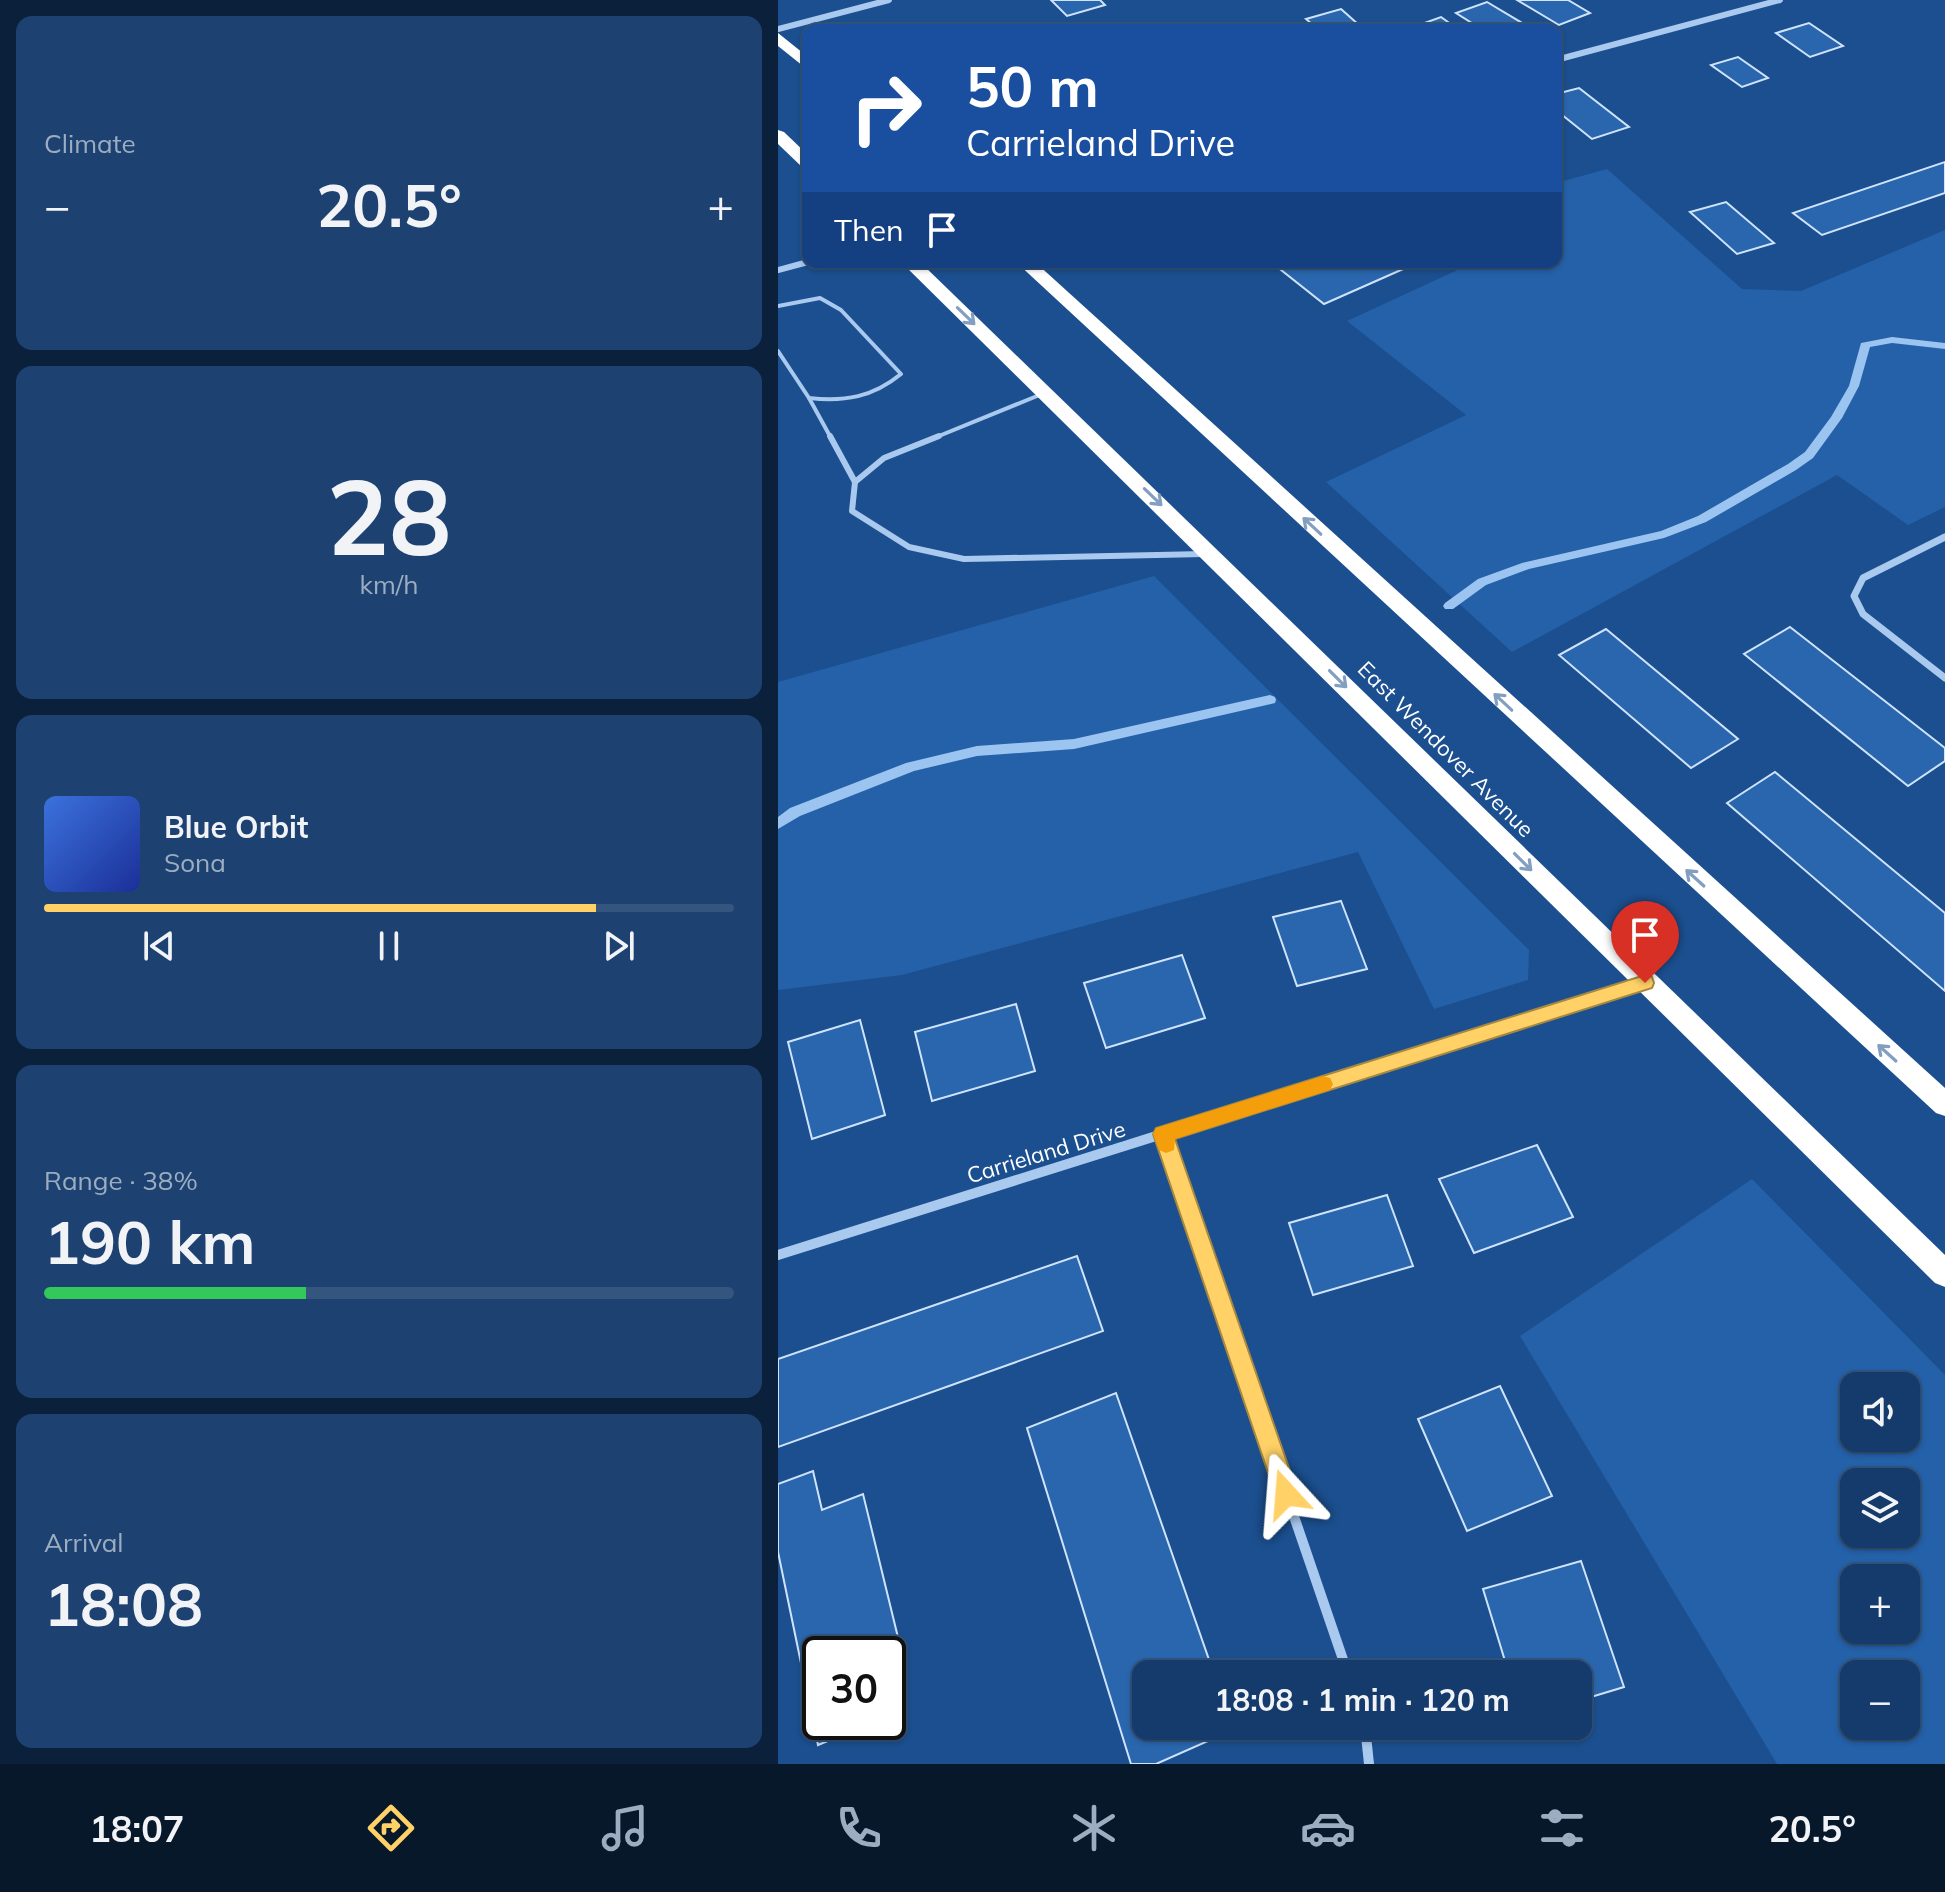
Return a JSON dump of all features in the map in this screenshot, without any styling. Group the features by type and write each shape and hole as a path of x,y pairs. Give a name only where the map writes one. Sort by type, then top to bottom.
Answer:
{"highway":[{"path":"778,38 802,60"},
{"path":"778,135 802,158"},
{"name":"East Wendover Avenue","path":"916,268 1945,1274"},
{"path":"1032,268 1945,1105"}],"street":[{"path":"778,29 889,0"},
{"path":"1562,58 1780,0"},
{"path":"778,270 802,264"},
{"path":"1945,537 1863,578 1854,588 1853,600 1863,614 1945,678"},
{"name":"Carrieland Drive","path":"778,1255 1645,983"},
{"path":"1163,1134 1343,1660"},
{"path":"1366,1740 1369,1764"}],"lane":[{"path":"778,306 820,298 841,310 901,374 886,387 840,402 809,398"},
{"path":"778,351 809,398 855,482 852,511 909,547 964,559 1212,554"},
{"path":"855,482 884,458 1044,392"}],"shaded area":[{"path":"1607,169 1742,289 1801,291 1945,230 1945,507 1908,525 1837,475 1512,652 1326,482 1466,415 1347,321 1462,268 1562,268 1562,181"},
{"path":"1154,576 1529,950 1528,980 1434,1009 1358,852 902,975 778,990 778,682"},
{"path":"1752,1179 1945,1375 1945,1764 1777,1764 1520,1336"}],"building":[{"path":"1051,0 1100,0 1105,5 1067,16"},
{"path":"1517,0 1568,0 1590,13 1557,24"},
{"path":"1487,2 1524,24 1473,24 1456,13"},
{"path":"1341,9 1358,24 1312,24 1306,19"},
{"path":"1441,17 1451,24 1422,24"},
{"path":"1809,23 1843,46 1810,57 1776,33"},
{"path":"1738,57 1768,78 1742,87 1711,65"},
{"path":"1579,88 1629,127 1592,139 1562,115 1562,92"},
{"path":"1945,162 1945,193 1822,235 1793,213"},
{"path":"1726,202 1774,243 1737,254 1690,212"},
{"path":"1279,268 1405,268 1324,304"},
{"path":"1790,627 1945,748 1945,761 1908,786 1744,654"},
{"path":"1606,629 1738,739 1691,768 1559,655"},
{"path":"1775,772 1945,913 1945,991 1727,803"},
{"path":"1341,901 1367,969 1297,986 1273,917"},
{"path":"1182,955 1205,1018 1106,1048 1084,983"},
{"path":"1016,1004 1035,1071 932,1101 915,1032"},
{"path":"860,1020 885,1115 812,1139 788,1042"},
{"path":"1537,1145 1573,1217 1474,1253 1439,1179"},
{"path":"1387,1195 1413,1266 1313,1295 1289,1223"},
{"path":"1077,1256 1103,1331 778,1447 778,1359"},
{"path":"1500,1386 1552,1496 1467,1531 1418,1419"},
{"path":"1116,1393 1209,1660 1132,1660 1132,1740 1210,1740 1156,1764 1131,1764 1027,1428"},
{"path":"813,1471 822,1510 863,1494 898,1636 802,1636 802,1668 778,1552 778,1484"},
{"path":"1581,1561 1624,1687 1592,1697 1592,1660 1505,1660 1483,1589"}],"waterway":[{"path":"1449,606 1482,582 1526,566 1664,534 1702,519 1809,455 1836,418 1854,386 1865,345 1892,340 1945,346"},
{"path":"778,824 795,812 911,767 977,751 1074,744 1270,700"}],"slow traffic":[{"path":"1166,1144 1163,1134 1323,1084"}],"route":[{"path":"1286,1494 1163,1134 1645,983"}]}
